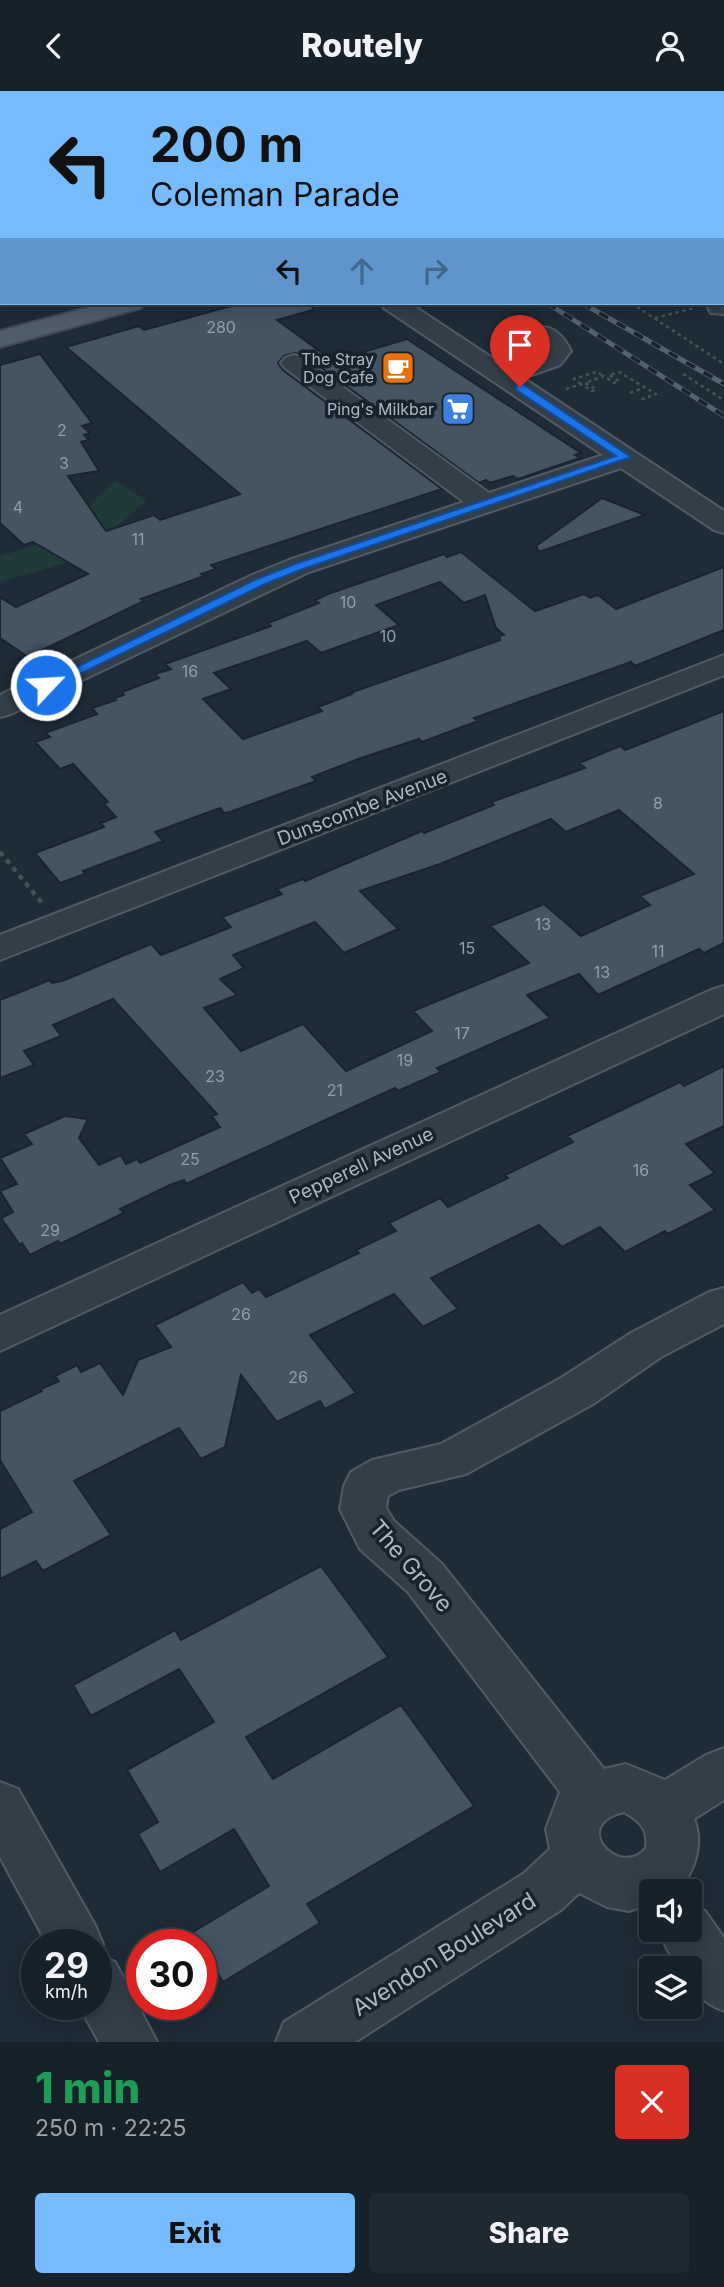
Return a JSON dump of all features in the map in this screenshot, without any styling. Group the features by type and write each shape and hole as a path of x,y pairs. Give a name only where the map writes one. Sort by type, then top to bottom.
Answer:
{"main road":[{"path":"0,339 125,305"}],"street":[{"path":"396,305 724,524"},
{"path":"295,363 485,504"},
{"path":"0,707 261,582 625,457"},
{"name":"Dunscombe Avenue","path":"0,948 724,664"},
{"name":"Pepperell Avenue","path":"0,1334 724,999"},
{"name":"The Grove","path":"593,1795 425,1578 377,1535 363,1509 367,1486 388,1473 450,1461 577,1391 646,1345 724,1304"},
{"path":"662,1811 724,1772"},
{"path":"639,1884 618,1883 600,1878 579,1858 572,1842 572,1825 577,1809 593,1795 608,1789 626,1789 643,1794 662,1811 671,1826 674,1842 670,1859 659,1879"},
{"path":"0,1806 68,1929"},
{"name":"Avendon Boulevard","path":"304,2042 542,1892 579,1858"},
{"path":"694,1942 724,1984"},
{"path":"112,2011 129,2042"}],"path":[{"path":"634,305 724,364"},
{"path":"654,318 693,307 722,308"},
{"path":"583,383 574,380 596,372 606,376"},
{"path":"538,399 619,372 656,394 640,400"},
{"path":"683,375 724,400"},
{"path":"630,393 644,387"},
{"path":"0,852 59,925"}],"green space":[{"path":"115,480 147,501 73,561 0,582 0,556 54,539"}],"building":[{"path":"235,305 312,305 313,310 277,320 333,361 407,339 581,453 575,455 580,458 518,479 513,476 490,483 486,480 479,483 305,356 295,353 284,356 278,363 283,370 442,489 211,565 216,569 201,574 204,576 141,599 144,601 28,657 0,638 0,597 16,607 88,574 33,542 24,545 0,523 0,365 40,354 92,423 82,426 90,433 84,435 89,440 81,442 99,471 68,476 106,531 154,515 160,520 240,494 66,347 139,326 144,330"},
{"path":"602,498 645,515 539,552 536,546"},
{"path":"461,552 535,611 584,594 590,598 598,595 616,609 724,567 724,630 635,666 631,662 474,718 478,721 422,742 419,739 361,758 312,777 316,781 230,812 224,813 220,808 155,832 163,841 83,871 85,874 60,883 35,853 104,827 101,823 116,817 104,804 108,802 73,764 60,769 35,742 50,737 45,733 97,714 92,708 116,700 114,698 124,695 122,692 159,678 155,674 171,669 165,664 271,626 268,623 319,603 315,600 328,594 444,554 447,557","holes":["440,582 464,603 485,595 496,628 504,635 499,636 500,640 350,693 352,694 318,707 322,711 243,739 203,699 231,689 214,673 307,641 321,653 399,625 376,605"]},
{"path":"724,711 724,943 704,953 699,949 598,995 579,974 527,995 550,1018 437,1068 441,1072 398,1091 395,1088 186,1184 184,1180 170,1185 120,1209 124,1213 60,1244 58,1241 30,1255 22,1243 20,1245 1,1218 13,1212 0,1191 17,1184 0,1158 32,1144 24,1134 65,1116 88,1119 79,1138 99,1165 121,1155 126,1164 137,1159 140,1163 220,1127 212,1116 217,1114 113,999 53,1025 61,1036 24,1051 34,1065 0,1078 0,1000 50,980 52,983 62,981 151,944 161,955 231,927 222,917 282,894 277,889 303,879 305,881 422,831 424,833 494,805 491,802 585,768 579,763 620,746 625,750","holes":["619,810 694,874 640,896 650,905 581,936 544,904 490,926 529,963 413,1011 432,1031 346,1071 303,1024 241,1051 204,1008 237,995 220,979 244,968 233,955 315,922 344,953 398,929 360,891 440,864 551,819 566,832"]},
{"path":"724,1066 724,1126 686,1144 715,1173 690,1185 715,1210 668,1234 665,1231 625,1252 600,1227 562,1247 539,1225 431,1278 458,1309 423,1327 394,1294 310,1335 356,1393 325,1409 320,1401 277,1422 241,1375 225,1447 201,1459 179,1428 74,1481 111,1535 43,1571 36,1561 0,1579 0,1529 32,1512 0,1460 0,1411 59,1381 55,1376 77,1365 81,1372 100,1363 123,1395 138,1360 171,1347 155,1325 243,1282 252,1293 259,1289 266,1297 359,1253 356,1250 396,1231 389,1223 440,1198 448,1207 573,1142 567,1136 680,1082 684,1086"},
{"path":"321,1566 388,1657 246,1737 273,1779 401,1705 474,1806 307,1904 320,1923 223,1982 217,1972 217,1929 198,1929 269,1886 234,1829 160,1872 138,1834 158,1822 127,1770 214,1722 179,1669 91,1716 73,1685 175,1630 181,1640"}],"railway":[{"path":"550,305 724,416"},
{"path":"586,305 724,384"}],"place":[{"name":"The Stray Dog Cafe","path":"398,368"},
{"name":"Ping's Milkbar","path":"458,409"}],"route":[{"path":"46,685 299,566 625,457 520,387"}]}
